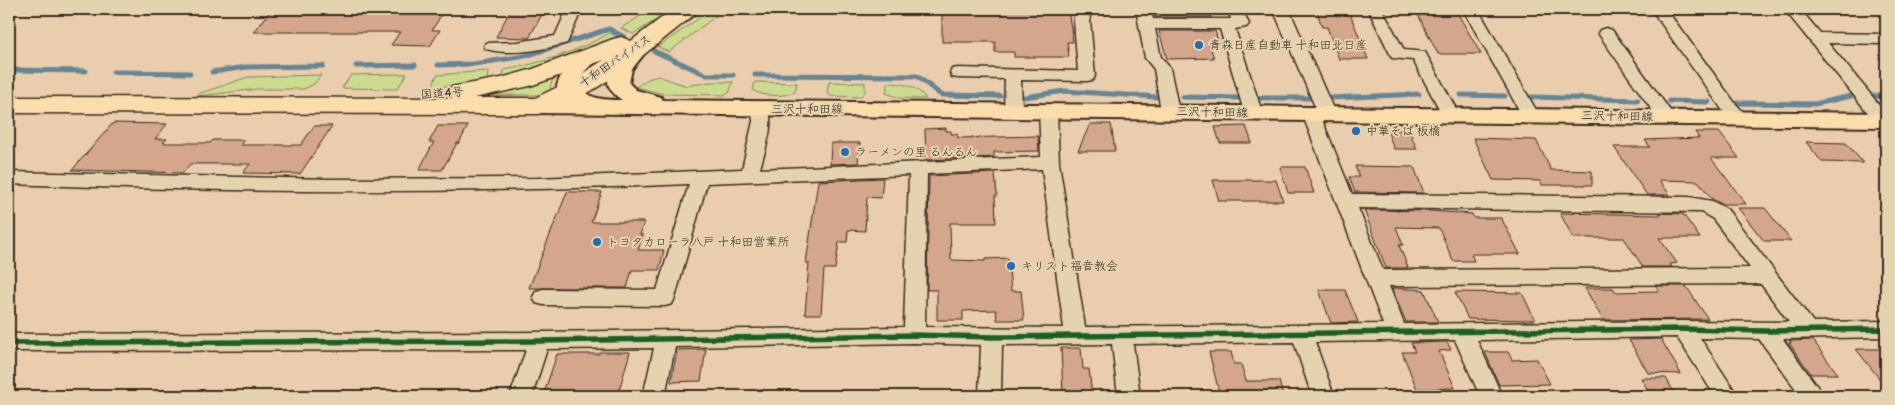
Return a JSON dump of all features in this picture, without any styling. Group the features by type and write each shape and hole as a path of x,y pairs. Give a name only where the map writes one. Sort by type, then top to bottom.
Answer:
{"highway":[{"name":"十和田バイパス","path":"538,106 571,91 616,63 686,9"},
{"name":"国道4号","path":"181,105 270,97 438,94 485,89 532,78 587,59 621,44 686,9"},
{"name":"国道4号","path":"9,104 538,106"}],"main road":[{"path":"644,42 619,71 617,78 619,86 625,93 633,97 688,108"},
{"path":"587,59 572,73 568,86 581,99 604,107"},
{"name":"三沢十和田線","path":"538,106 1665,116 1884,120"}],"street":[{"path":"492,46 517,47 561,40 574,9"},
{"path":"958,73 1087,76 1080,9"},
{"path":"1170,112 1162,68 1153,58 1145,16 1241,24 1236,9"},
{"path":"1281,9 1347,201 1397,332"},
{"path":"1375,9 1398,56 1419,55 1450,114"},
{"path":"1470,9 1530,115"},
{"path":"1658,9 1729,107 1739,117"},
{"path":"1792,9 1884,120"},
{"path":"1226,24 1253,112"},
{"path":"1606,33 1665,116"},
{"path":"1816,38 1886,39"},
{"path":"1013,74 1013,110"},
{"path":"750,175 762,120 760,109"},
{"path":"1048,110 1050,163 1076,335"},
{"path":"9,178 330,185 538,184 1050,163"},
{"path":"914,335 918,168"},
{"path":"543,297 665,298 700,177"},
{"path":"1347,201 1688,204 1705,206 1720,214 1807,330"},
{"path":"1377,278 1766,276"},
{"path":"1683,329 1727,396"},
{"path":"9,343 539,341 914,335 1886,329"},
{"path":"1462,331 1491,396"},
{"path":"1765,331 1812,396"},
{"path":"1302,334 1323,396"},
{"path":"1122,335 1129,396"},
{"path":"990,396 992,336"},
{"path":"654,396 666,340"},
{"path":"521,396 539,341"}],"green space":[{"path":"652,9 670,9 668,13 633,34 621,28"},
{"path":"712,9 725,9 669,52 658,47"},
{"path":"610,33 620,39 503,80 504,70 558,56 585,46"},
{"path":"488,71 487,81 468,85 432,87 437,75"},
{"path":"407,74 397,89 342,88 351,75"},
{"path":"321,75 314,84 304,89 259,89 197,96 198,94 248,77"},
{"path":"554,76 550,87 551,91 548,95 485,95"},
{"path":"658,76 687,86 711,82 733,82 729,93 724,95 664,94 636,87 648,79"},
{"path":"755,82 797,83 795,92 785,95 773,95 762,94 753,90"},
{"path":"829,82 865,83 865,92 860,97 831,96 827,93"},
{"path":"888,83 914,88 926,99 900,98 886,93"}],"building":[{"path":"272,9 445,9 432,30 440,30 430,46 391,45 400,32 254,32"},
{"path":"511,9 545,9 529,38 496,37"},
{"path":"942,9 1068,9 1073,42 1067,42 1069,57 1014,57 1014,52 995,52 995,42 942,42"},
{"path":"1153,9 1208,9 1211,17 1155,17"},
{"path":"1316,9 1348,9 1368,59 1339,59 1327,27 1322,27"},
{"path":"1415,9 1455,9 1481,54 1438,54"},
{"path":"1159,31 1215,31 1219,44 1209,44 1214,58 1167,59"},
{"path":"113,123 167,124 155,139 167,139 163,143 210,143 213,140 244,140 240,145 301,145 314,126 332,126 300,174 243,173 250,164 190,164 183,173 72,170"},
{"path":"1090,124 1111,124 1115,151 1078,151"},
{"path":"438,126 468,126 442,170 419,170 434,142 429,142"},
{"path":"1246,126 1252,143 1220,143 1215,127"},
{"path":"946,128 946,131 951,131 951,134 957,134 958,138 1038,136 1039,151 994,152 994,157 926,160 925,129"},
{"path":"1387,130 1409,130 1417,149 1394,149"},
{"path":"1695,132 1719,132 1739,158 1711,158 1746,204 1722,204 1712,199 1698,181 1659,180 1670,195 1647,195 1614,147 1650,147 1645,140 1699,138"},
{"path":"1473,138 1536,140 1551,170 1592,171 1592,185 1542,185 1540,181 1493,180"},
{"path":"1806,142 1846,143 1863,163 1822,162"},
{"path":"831,143 860,143 858,163 830,164"},
{"path":"1355,166 1414,167 1424,193 1355,192 1349,177 1359,177"},
{"path":"1280,167 1305,167 1314,193 1288,193"},
{"path":"995,173 997,196 995,196 996,223 950,223 951,260 985,261 985,259 1008,258 1011,291 1021,291 1024,320 997,320 996,310 963,311 963,320 937,320 937,290 927,290 929,176"},
{"path":"883,178 881,198 867,197 865,231 848,230 847,242 839,242 835,269 824,269 821,314 805,314 809,263 806,263 818,181"},
{"path":"1213,180 1276,180 1283,201 1219,201"},
{"path":"567,192 602,192 591,222 644,222 640,235 643,235 638,250 664,250 659,270 632,270 627,288 529,288"},
{"path":"1738,208 1765,208 1791,241 1764,241"},
{"path":"1364,210 1432,211 1472,214 1474,218 1501,218 1520,254 1471,254 1474,261 1453,261 1439,228 1396,227 1403,245 1399,245 1408,268 1386,268"},
{"path":"1560,213 1683,214 1700,238 1659,238 1677,263 1670,264 1672,267 1643,267 1624,238 1573,238"},
{"path":"1656,286 1686,286 1708,319 1603,320 1585,288 1613,288 1616,292 1659,291"},
{"path":"1392,289 1424,290 1438,322 1406,322"},
{"path":"1319,290 1345,290 1358,322 1331,323"},
{"path":"1455,292 1522,293 1535,320 1468,319"},
{"path":"1661,339 1681,374 1648,373 1629,340"},
{"path":"1813,340 1838,374 1811,374 1789,343 1791,343 1789,341"},
{"path":"1447,342 1451,350 1439,351 1455,388 1417,389 1402,352 1415,352 1411,343"},
{"path":"1061,348 1081,348 1083,369 1089,369 1092,396 1063,396"},
{"path":"706,349 701,381 671,382 677,350"},
{"path":"1856,349 1882,349 1886,354 1886,387"},
{"path":"600,352 630,352 618,394 543,396 557,354 599,354"},
{"path":"1209,352 1231,352 1234,364 1241,364 1246,381 1279,381 1283,396 1220,396"},
{"path":"1485,352 1508,352 1512,360 1537,359 1550,384 1499,385"},
{"path":"1641,378 1666,378 1676,396 1651,396"}],"waterway":[{"path":"438,65 474,64 525,56 609,29 624,37"},
{"path":"654,51 707,75 733,75"},
{"path":"356,66 415,65"},
{"path":"212,72 247,67 323,66"},
{"path":"9,70 86,71"},
{"path":"113,72 190,73"},
{"path":"755,75 917,76 941,95 1000,96"},
{"path":"1025,97 1064,91 1157,97"},
{"path":"1331,98 1419,94"},
{"path":"1461,95 1505,96"},
{"path":"1738,103 1815,104 1851,96"},
{"path":"1872,96 1886,96"},
{"path":"1182,97 1239,98"},
{"path":"1531,97 1638,100"},
{"path":"1260,98 1310,98"},
{"path":"1669,101 1709,102"}],"cycle path":[{"path":"9,343 539,341 914,335 992,337 1683,329 1765,331 1886,329"}],"place":[{"name":"青森日産自動車 十和田北日産","path":"1199,45"},
{"name":"中華そば 板橋","path":"1356,131"},
{"name":"ラーメンの里 るんるん","path":"845,152"},
{"name":"トヨタカローラ八戸 十和田営業所","path":"597,242"},
{"name":"キリスト福音教会","path":"1011,266"}]}
